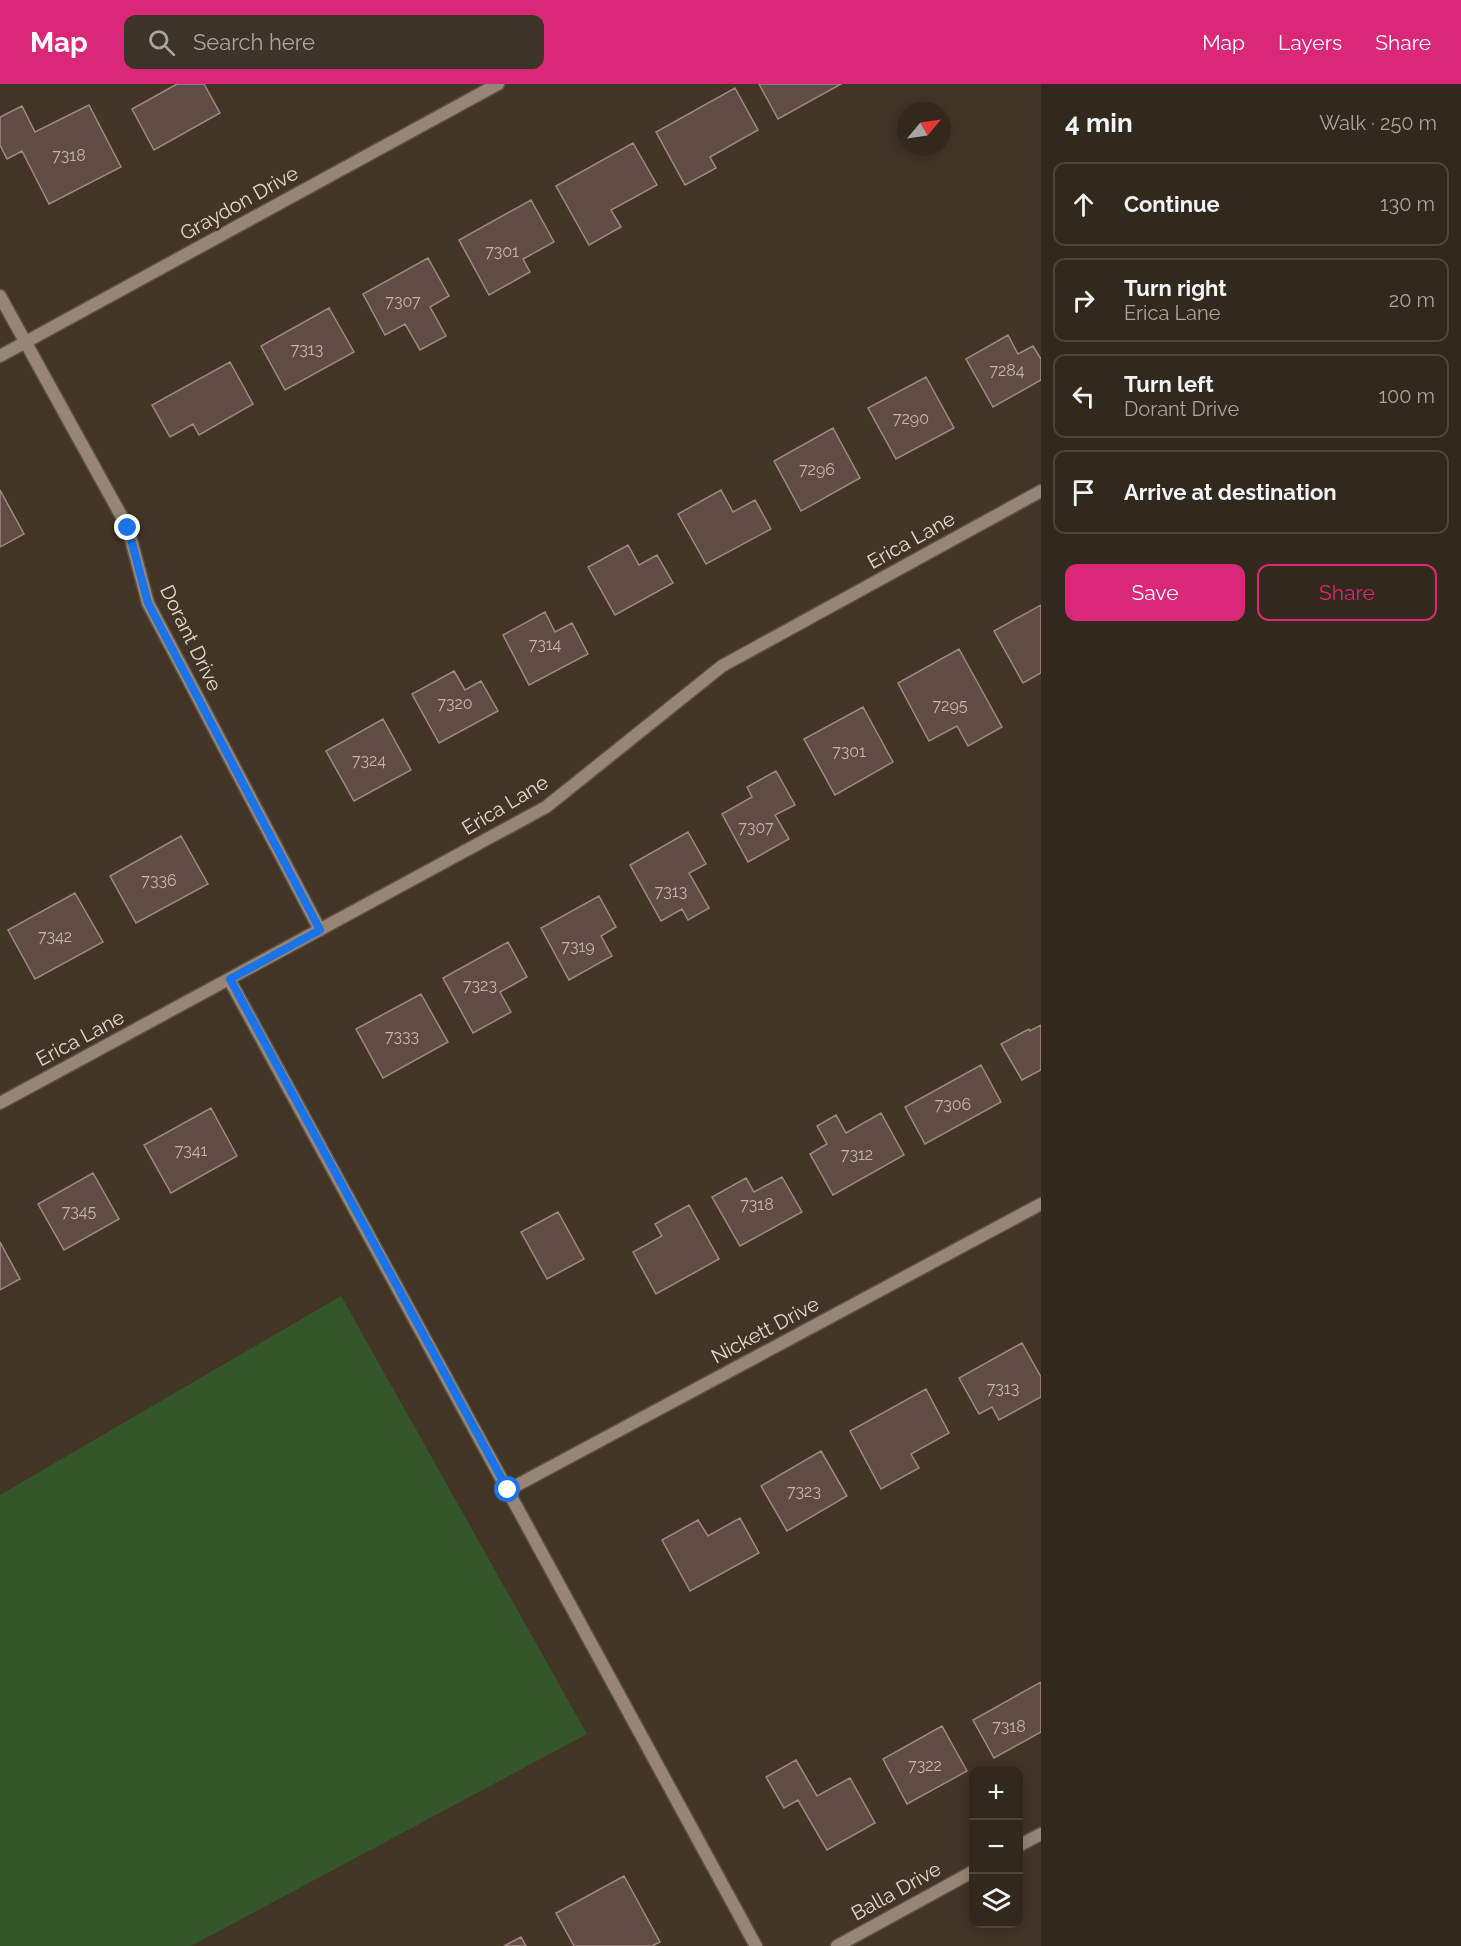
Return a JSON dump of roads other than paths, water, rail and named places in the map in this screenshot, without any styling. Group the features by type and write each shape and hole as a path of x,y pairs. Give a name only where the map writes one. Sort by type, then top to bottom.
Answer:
{"street":[{"name":"Graydon Drive","path":"0,356 498,84"},
{"name":"Dorant Drive","path":"0,297 128,528 148,603 320,930"},
{"name":"Erica Lane","path":"0,1103 546,807 722,666 1041,491"},
{"path":"230,979 756,1946"},
{"name":"Nickett Drive","path":"508,1490 1041,1204"},
{"path":"1023,1843 1041,1834"},
{"name":"Balla Drive","path":"837,1946 969,1874"}]}
